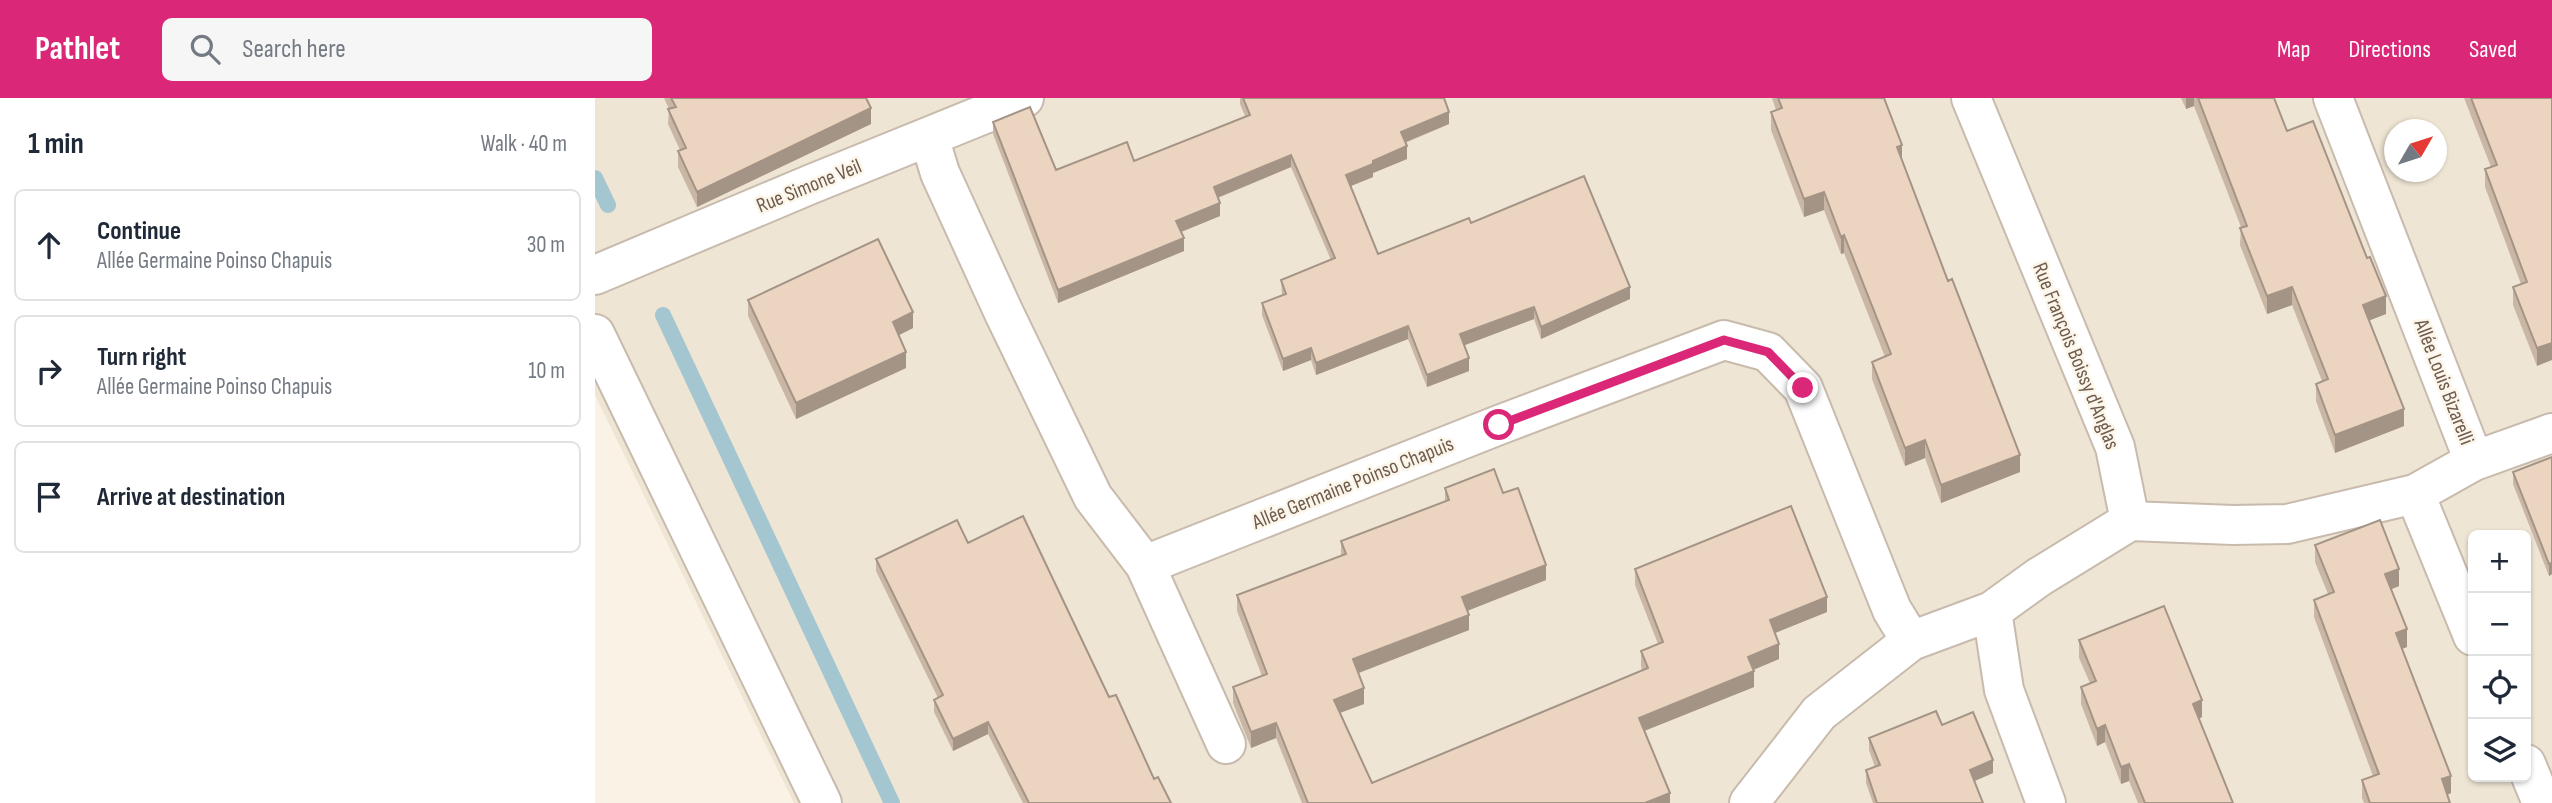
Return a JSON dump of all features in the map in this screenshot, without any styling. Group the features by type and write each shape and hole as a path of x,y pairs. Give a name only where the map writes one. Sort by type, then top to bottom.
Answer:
{"street":[{"name":"Rue Simone Veil","path":"595,275 1024,98"},
{"name":"Rue François Boissy d'Anglas","path":"1973,98 2115,447 2130,521"},
{"name":"Allée Louis Bizarelli","path":"2130,521 2220,525 2287,524 2415,494 2474,461 2333,98"},
{"path":"929,137 940,173 1093,497 1145,565 1226,744"},
{"path":"595,334 822,803"},
{"name":"Allée Germaine Poinso Chapuis","path":"1145,565 1486,430 1724,340 1768,352 1803,388 1892,610 1911,641"},
{"path":"2474,461 2552,433"},
{"path":"2415,494 2468,624"},
{"path":"1749,803 1819,713 1911,641 1992,611 2039,577 2130,521"},
{"path":"1992,611 2004,690 2046,803"},
{"path":"2531,776 2542,803"}],"shaded area":[{"path":"595,98 2552,98 2552,803 794,803 595,395"}],"building":[{"path":"671,98 866,98 871,108 697,192 678,151 686,148 668,109 676,107"},
{"path":"1243,98 1444,98 1449,112 1401,132 1407,146 1346,175 1378,254 1469,218 1471,223 1584,176 1630,287 1541,327 1534,307 1460,334 1469,358 1427,375 1408,326 1316,363 1311,348 1283,359 1262,303 1286,294 1281,280 1335,258 1291,155 1214,187 1220,203 1176,221 1184,238 1058,290 993,122 1030,107 1056,170 1127,142 1134,161 1250,115"},
{"path":"1778,98 1884,98 1902,145 1897,147 1948,281 1952,279 2020,455 1941,485 1925,440 1905,448 1872,362 1891,354 1824,192 1804,199 1771,112 1782,108"},
{"path":"2198,98 2274,98 2287,131 2313,121 2367,258 2370,257 2386,296 2363,305 2404,409 2335,435 2316,384 2328,379 2292,287 2267,296 2240,228 2247,226"},
{"path":"2471,98 2552,98 2552,343 2537,348 2513,287 2527,282 2485,169 2497,165"},
{"path":"878,239 913,312 893,322 906,352 796,403 748,300"},
{"path":"2552,457 2552,563 2549,564 2513,472"},
{"path":"1494,469 1503,493 1518,488 1546,565 1462,597 1469,615 1353,659 1364,688 1334,700 1372,783 1648,668 1641,651 1663,642 1635,569 1791,506 1827,597 1770,620 1779,644 1748,657 1754,671 1639,718 1670,793 1645,803 1308,803 1276,723 1251,732 1233,687 1267,674 1237,595 1346,554 1341,541 1449,500 1445,488"},
{"path":"1023,516 1109,697 1116,695 1154,779 1158,777 1171,803 1029,803 988,722 953,739 934,700 943,695 876,559 957,520 968,543"},
{"path":"2380,520 2399,569 2385,574 2407,629 2396,633 2451,776 2442,779 2450,803 2370,803 2362,780 2379,774 2314,600 2334,592 2315,545"},
{"path":"2164,606 2202,700 2193,704 2233,803 2145,803 2129,764 2121,767 2105,725 2097,729 2081,687 2096,681 2079,640"},
{"path":"1936,711 1942,725 1973,712 1993,760 1970,770 1983,803 1877,803 1866,770 1880,765 1869,738"}],"waterway":[{"path":"595,178 608,205"},
{"path":"663,315 892,803"}],"route":[{"path":"1499,425 1724,340 1768,352 1803,388"}]}
